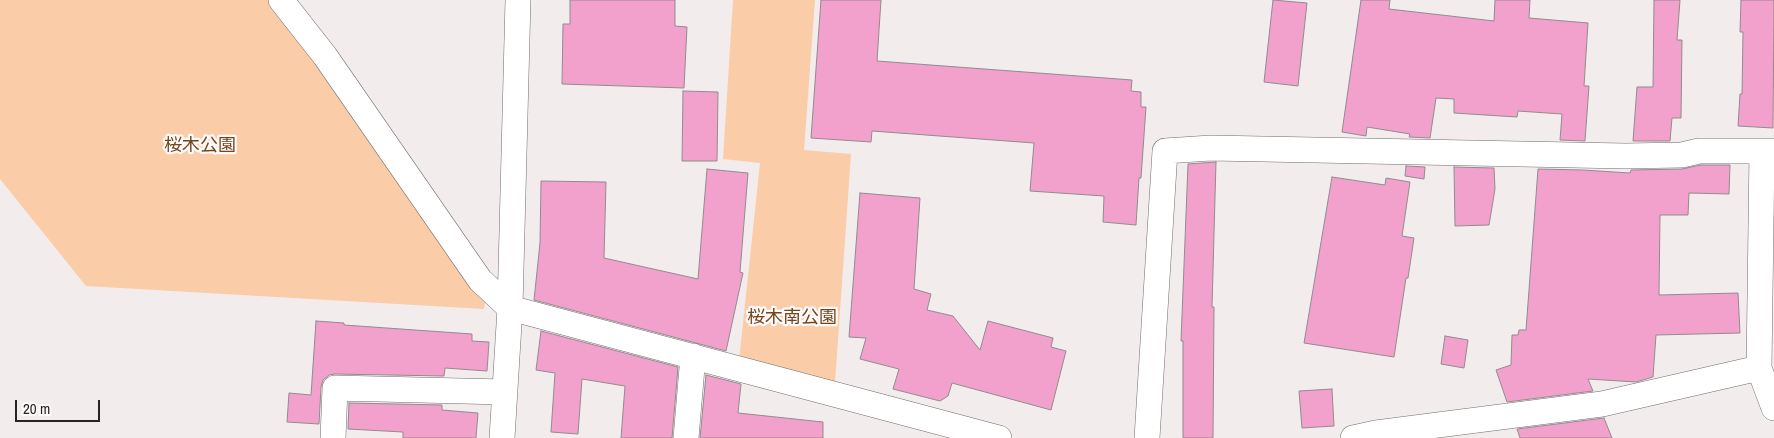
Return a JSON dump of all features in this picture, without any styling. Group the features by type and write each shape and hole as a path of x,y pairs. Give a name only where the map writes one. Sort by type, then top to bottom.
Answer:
{"street":[{"path":"281,0 326,56 480,280 510,308 693,356 928,428 999,438"},
{"path":"502,438 510,308 518,0"},
{"path":"1147,438 1165,151 1211,148 1625,156 1682,155 1699,151 1768,151 1760,368 1774,408"},
{"path":"686,438 693,356"},
{"path":"1352,438 1376,433 1602,404 1760,368"},
{"path":"333,438 335,388 505,392"}],"green space":[{"name":"桜木公園","path":"0,0 270,0 486,295 484,309 86,286 0,179"},
{"name":"桜木南公園","path":"733,0 815,0 804,150 851,154 835,382 739,361 760,163 723,159"}],"building":[{"path":"570,0 675,0 675,26 687,27 684,88 562,84 563,24 570,24"},
{"path":"821,0 881,0 877,61 1132,80 1131,91 1141,92 1141,107 1146,107 1136,225 1103,222 1104,196 1030,191 1034,143 872,131 871,142 811,138"},
{"path":"1273,0 1307,3 1298,86 1264,82"},
{"path":"1361,0 1390,0 1389,9 1494,21 1495,0 1530,0 1529,18 1588,23 1584,86 1589,86 1585,141 1560,140 1562,114 1518,111 1517,117 1454,113 1454,99 1436,98 1430,138 1409,137 1410,134 1367,127 1366,136 1342,132"},
{"path":"1654,0 1680,0 1677,40 1682,40 1681,118 1672,118 1670,141 1633,141 1637,87 1653,87"},
{"path":"1741,0 1774,0 1773,128 1738,126 1740,94 1742,94 1743,32 1740,32"},
{"path":"683,91 718,92 717,161 682,161"},
{"path":"1216,162 1212,307 1214,307 1213,438 1183,438 1183,341 1181,341 1188,164"},
{"path":"1701,165 1730,165 1729,194 1689,193 1688,215 1660,215 1659,295 1738,293 1740,333 1656,335 1653,377 1636,382 1588,379 1593,391 1507,402 1496,370 1511,365 1512,335 1518,335 1519,330 1526,330 1538,169 1630,173 1631,170 1682,169"},
{"path":"1406,166 1425,167 1424,179 1405,176"},
{"path":"1454,167 1494,168 1495,189 1489,225 1455,226"},
{"path":"707,169 748,173 740,272 743,273 726,351 534,300 540,243 541,181 606,182 604,258 698,279"},
{"path":"1332,177 1385,185 1386,178 1410,182 1402,236 1414,238 1394,357 1304,343"},
{"path":"860,193 920,198 914,289 931,294 927,310 953,316 980,350 988,321 1053,338 1051,347 1066,351 1051,410 952,383 948,396 940,401 893,389 899,369 860,359 866,338 849,337"},
{"path":"316,321 344,323 344,325 472,334 472,341 489,342 487,371 445,368 444,376 329,375 323,380 321,387 319,424 287,422 289,393 311,395"},
{"path":"541,331 678,367 672,438 621,438 625,386 582,379 578,434 551,432 555,373 536,370"},
{"path":"1445,336 1468,340 1464,368 1441,364"},
{"path":"706,375 741,384 738,413 823,422 823,438 700,438"},
{"path":"1332,389 1334,426 1302,428 1299,391"},
{"path":"349,403 442,405 442,410 478,413 476,438 403,438 403,432 348,429"},
{"path":"1604,418 1612,438 1520,438 1517,429"}]}
